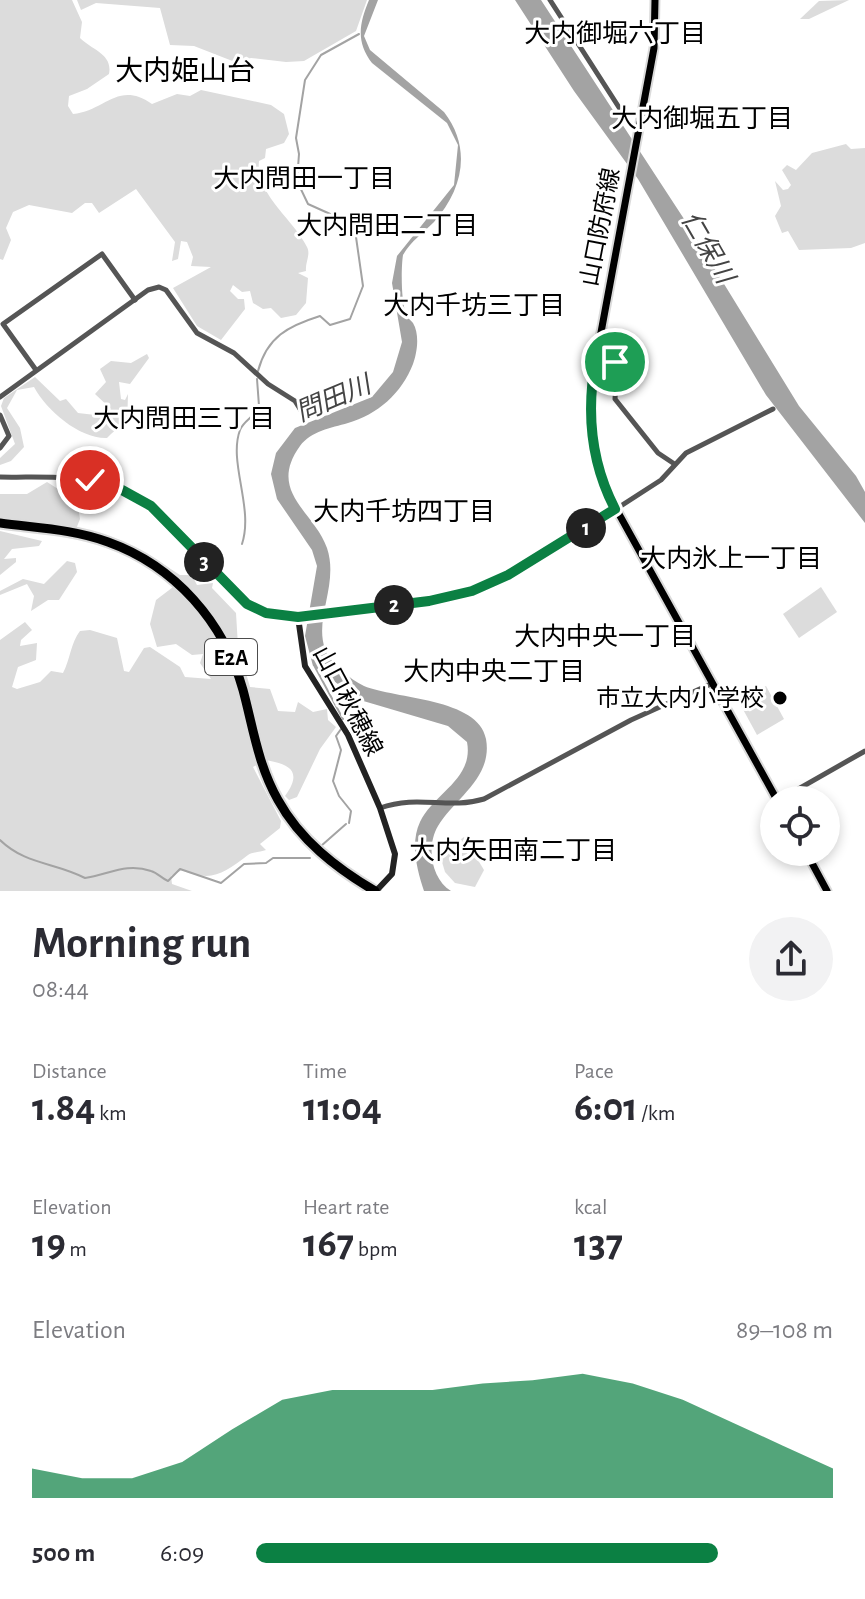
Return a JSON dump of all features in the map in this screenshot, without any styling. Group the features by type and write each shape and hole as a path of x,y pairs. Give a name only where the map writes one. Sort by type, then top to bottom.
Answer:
{"highway":[{"name":"E2A","path":"0,525 62,530 107,541 142,557 185,590 212,622 229,652 244,693 260,760 285,812 324,856 375,891"},
{"name":"E2A","path":"0,525 105,545 153,570 187,599 209,625 224,654 258,768 281,815 320,859 365,891"}],"main road":[{"name":"山口防府線","path":"655,0 655,40 596,358 591,394 593,442 602,478 615,509 770,786"},
{"name":"山口秋穂線","path":"375,891 389,879 395,860 380,808 348,735 305,666 302,616 429,601 472,591 508,575 615,509"},
{"path":"814,866 827,891"}],"street":[{"path":"550,0 638,136"},
{"path":"36,370 3,324 102,254 135,300"},
{"path":"0,397 152,288 162,288 197,333 234,353 272,387 295,401 305,417"},
{"path":"596,358 617,364 615,399 658,453 673,463"},
{"path":"615,509 661,480 673,463 695,448 773,409"},
{"path":"0,415 9,436 0,448"},
{"path":"0,477 90,480 130,493 159,514 239,599 266,613 302,616"},
{"path":"380,808 406,800 463,803 494,794 631,720 713,683"},
{"path":"803,786 865,751"}],"shaded area":[{"path":"0,0 72,0 82,22 80,38 105,57 109,67 109,74 87,89 69,96 68,106 73,114 120,96 140,97 152,104 177,94 190,96 201,90 271,105 284,114 289,134 284,143 266,149 265,158 259,161 259,173 269,196 308,250 306,271 298,273 308,278 306,303 296,315 281,318 271,308 263,309 253,303 250,291 242,292 233,285 230,291 238,299 244,299 245,309 221,340 197,326 173,288 211,267 191,266 193,257 187,242 181,241 178,259 172,261 175,242 136,189 99,213 92,203 85,203 72,213 29,205 13,212 6,228 11,240 3,260 0,259"},
{"path":"77,0 367,0 356,31 304,61 251,58 235,62 194,46 170,45 160,8 96,3 81,10"},
{"path":"369,0 378,0 364,36 370,50 444,112 458,140 460,168 452,196 444,209 403,255 403,302 417,338 416,355 408,375 387,401 369,414 316,433 305,441 291,462 288,476 296,500 327,548 330,575 322,637 332,660 364,686 434,702 468,715 480,725 486,739 487,753 478,776 434,834 432,862 439,879 451,891 424,891 417,865 415,839 426,812 465,766 467,742 448,726 360,700 313,666 305,636 317,566 312,550 277,499 271,474 276,453 295,428 372,397 393,372 402,342 392,283 397,256 454,185 458,145 447,123 372,63 363,48 361,25"},
{"path":"515,0 541,0 686,222 799,406 856,476 865,492 865,523 766,395 638,179 574,91"},
{"path":"849,0 809,19 800,19 819,1"},
{"path":"846,144 851,149 865,148 865,243 851,248 799,250 788,231 782,233 775,216 781,206 775,181 783,190 788,189 791,185 782,170 787,165 796,170 812,153"},
{"path":"147,354 149,358 130,384 119,382 121,399 125,400 128,394 127,417 107,438 75,429 47,405 34,387 17,390 7,408 20,428 24,447 11,461 0,465 0,458 15,444 1,406 4,398 35,377 60,401 66,399 78,413 104,416 111,409 95,394 106,382 100,369 111,361 131,363"},
{"path":"47,482 58,489 82,485 76,495 80,519 76,529 0,518 0,494 27,494"},
{"path":"0,531 42,541 39,546 12,549 4,559 16,558 16,562 0,575"},
{"path":"146,553 180,575 192,575 197,585 213,583 212,588 236,613 238,646 250,687 270,689 278,711 295,712 298,702 313,712 327,709 328,720 336,727 320,749 297,797 289,800 285,796 293,780 291,770 286,766 265,760 253,767 281,821 280,828 260,844 266,850 250,854 224,871 202,876 182,870 171,876 172,884 192,891 0,891 0,640 25,622 32,630 21,640 20,646 37,643 36,660 18,667 12,687 17,689 40,682 51,671 63,673 77,635 80,631 90,630 117,638 124,671 129,672 144,648 150,647 180,667 185,677 211,679 200,663 203,654 192,655 176,644 157,647 150,624 156,600 181,581"},
{"path":"67,561 75,563 77,572 59,600 48,600 31,611 34,596 27,584 0,595 0,591 23,579 44,584"},
{"path":"821,587 837,612 799,638 783,614"},
{"path":"766,686 784,719 757,735 739,702"},
{"path":"464,837 484,870 475,887 455,883 445,872 440,855"}],"waterway":[{"path":"258,371 267,349 280,334 320,316 330,325 350,319 363,286 355,230 348,222 308,204 297,181 299,154 296,138 305,80 321,55 359,34"},
{"path":"242,544 245,516 237,443 240,430 259,406 257,379"},
{"path":"315,667 343,719"},
{"path":"341,729 336,736 341,750 333,781 339,796 351,811 349,823"},
{"path":"321,846 346,824"},
{"path":"0,840 30,859 85,878 133,868 153,872 168,881 180,869 221,883 244,864 266,863 273,858 310,858"}],"place":[{"name":"市立大内小学校","path":"780,698"}],"district":[{"name":"大内御堀六丁目","path":"615,33"},
{"name":"大内姫山台","path":"185,70"},
{"name":"大内御堀五丁目","path":"702,118"},
{"name":"大内問田一丁目","path":"304,178"},
{"name":"大内問田二丁目","path":"387,225"},
{"name":"大内千坊三丁目","path":"474,305"},
{"name":"大内問田三丁目","path":"184,418"},
{"name":"大内千坊四丁目","path":"404,511"},
{"name":"大内氷上一丁目","path":"731,558"},
{"name":"大内中央一丁目","path":"605,636"},
{"name":"大内中央二丁目","path":"494,671"},
{"name":"大内矢田南二丁目","path":"513,850"}],"route":[{"path":"90,480 122,490 151,506 233,594 258,610 298,617 447,598 498,580 615,509 597,463 590,412 596,358 615,362"}],"water label":[{"name":"仁保川","path":"708,247"},
{"name":"問田川","path":"333,398"}]}
